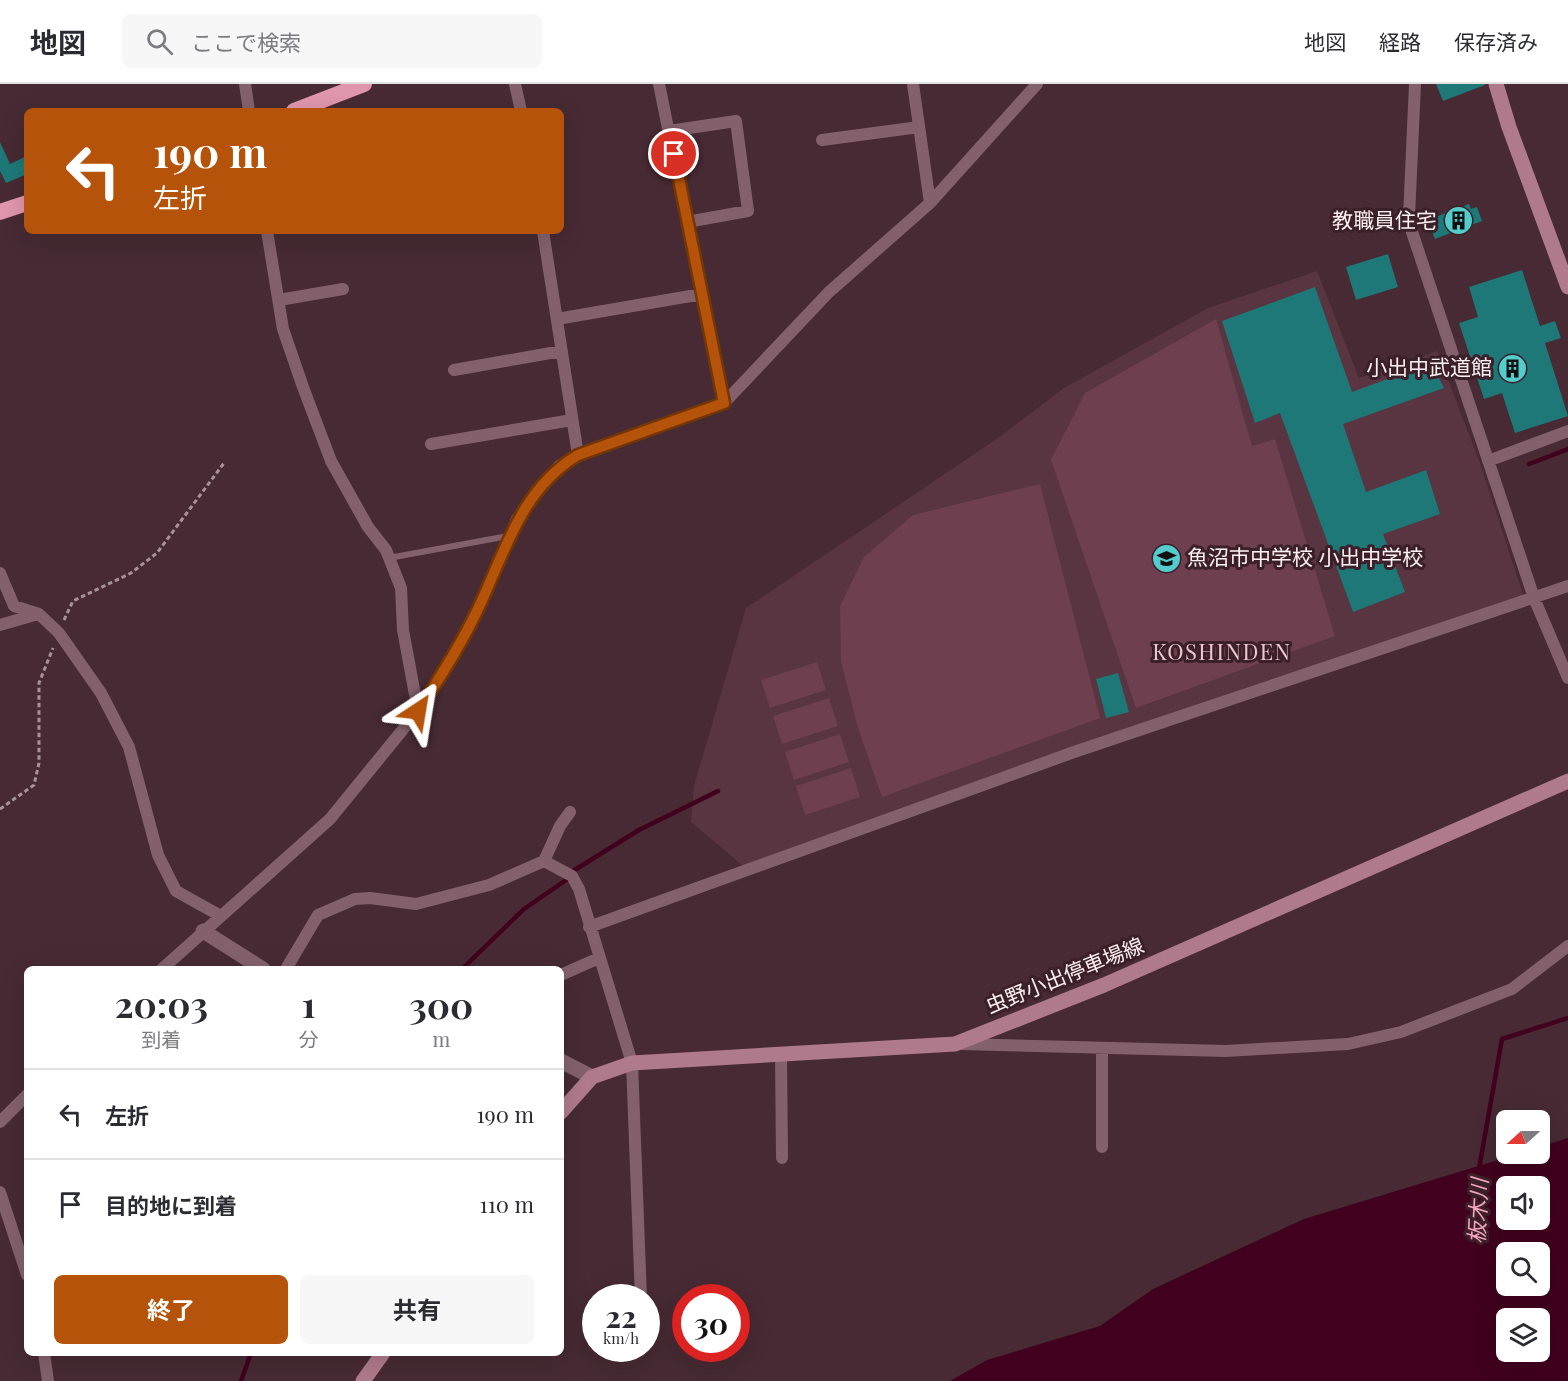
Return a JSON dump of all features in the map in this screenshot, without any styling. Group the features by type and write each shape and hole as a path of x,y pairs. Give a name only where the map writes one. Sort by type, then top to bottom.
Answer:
{"highway":[{"path":"302,108 364,84"},
{"path":"0,212 24,204"}],"main road":[{"path":"1497,84 1509,127 1568,287"},
{"name":"虫野小出停車場線","path":"592,1077 632,1064 955,1044 1104,985 1568,781"},
{"path":"564,1109 592,1077"},
{"path":"363,1381 380,1356"}],"street":[{"path":"245,84 249,108"},
{"path":"515,84 519,108"},
{"path":"659,84 724,403"},
{"path":"913,84 930,203"},
{"path":"165,966 219,915 330,819 418,711 452,659 478,609 516,519 538,488 559,466 578,455 724,403 829,292 930,203 1037,84"},
{"path":"1415,84 1409,217 1534,598 1568,678"},
{"path":"669,131 736,121 748,211 687,222"},
{"path":"822,140 919,127"},
{"path":"268,234 283,328 331,461 368,527 389,558 401,588 403,630 418,711"},
{"path":"543,234 578,455"},
{"path":"279,300 344,289"},
{"path":"557,319 702,294"},
{"path":"453,370 562,351"},
{"path":"431,444 572,420"},
{"path":"1488,461 1568,431"},
{"path":"0,573 14,606 39,614 59,633 102,693 129,747 158,855 176,891 219,915"},
{"path":"590,927 1077,751 1568,586"},
{"path":"0,625 39,614"},
{"path":"288,966 318,915 355,899 370,898 416,904 489,885 544,861 570,812"},
{"path":"544,861 567,873 579,890 632,1064 640,1284"},
{"path":"203,931 257,966"},
{"path":"955,1044 1226,1051 1348,1044 1401,1032 1512,989 1568,946"},
{"path":"564,973 599,958"},
{"path":"1102,1048 1102,1147"},
{"path":"781,1054 782,1158"},
{"path":"564,1063 592,1077"},
{"path":"0,1122 24,1098"},
{"path":"0,1192 24,1262"},
{"path":"44,1356 48,1381"}],"lane":[{"path":"389,558 509,536"}],"path":[{"path":"0,809 34,785 39,763 39,683 73,601 131,573 157,553 224,463"}],"shaded area":[{"name":"魚沼市中学校 小出中学校","path":"1317,271 1359,378 1437,351 1480,463 1524,597 1334,660 750,872 691,822 694,786 746,608 998,438 1064,388 1208,308"},
{"path":"1216,319 1252,446 1275,439 1335,636 1136,708 1051,460 1085,393"},
{"path":"1040,484 1100,718 882,797 858,728 841,661 840,606 864,557 913,515"},
{"path":"817,662 826,690 770,708 761,680"},
{"path":"829,698 838,726 782,744 773,716"},
{"path":"840,734 849,762 794,780 785,752"},
{"path":"851,768 860,797 805,815 796,786"}],"water":[{"path":"1568,1138 1568,1381 950,1381 987,1360 1100,1326 1153,1289 1304,1219 1496,1161 1496,1164 1550,1164 1550,1144"}],"building":[{"path":"1436,84 1485,84 1485,85 1443,101"},
{"path":"0,142 10,164 24,157 24,175 6,183 0,171"},
{"name":"教職員住宅","path":"1469,204 1471,209 1477,207 1482,221 1435,239 1429,224 1435,222 1433,218"},
{"path":"1388,254 1398,287 1356,300 1346,267"},
{"name":"小出中武道館","path":"1522,270 1540,326 1555,321 1561,338 1545,343 1568,416 1515,433 1502,393 1484,399 1459,323 1478,317 1469,287"},
{"path":"1315,287 1352,392 1431,363 1444,388 1343,424 1366,492 1426,470 1440,514 1383,534 1405,592 1353,612 1280,413 1255,423 1222,321"},
{"path":"1118,673 1129,712 1106,718 1096,679"}],"waterway":[{"path":"1529,464 1568,449"},
{"path":"465,966 524,909 569,878 573,871 639,830 718,791"},
{"name":"板木川","path":"1479,1169 1502,1039 1568,1018"},
{"path":"241,1381 250,1356"}],"place":[{"name":"教職員住宅","path":"1458,221"},
{"name":"小出中武道館","path":"1513,368"},
{"name":"魚沼市中学校 小出中学校","path":"1166,558"}],"district":[{"name":"KOSHINDEN","path":"1222,652"}],"route":[{"path":"418,711 452,659 478,609 516,519 538,488 559,466 578,455 724,403 674,154"}]}
